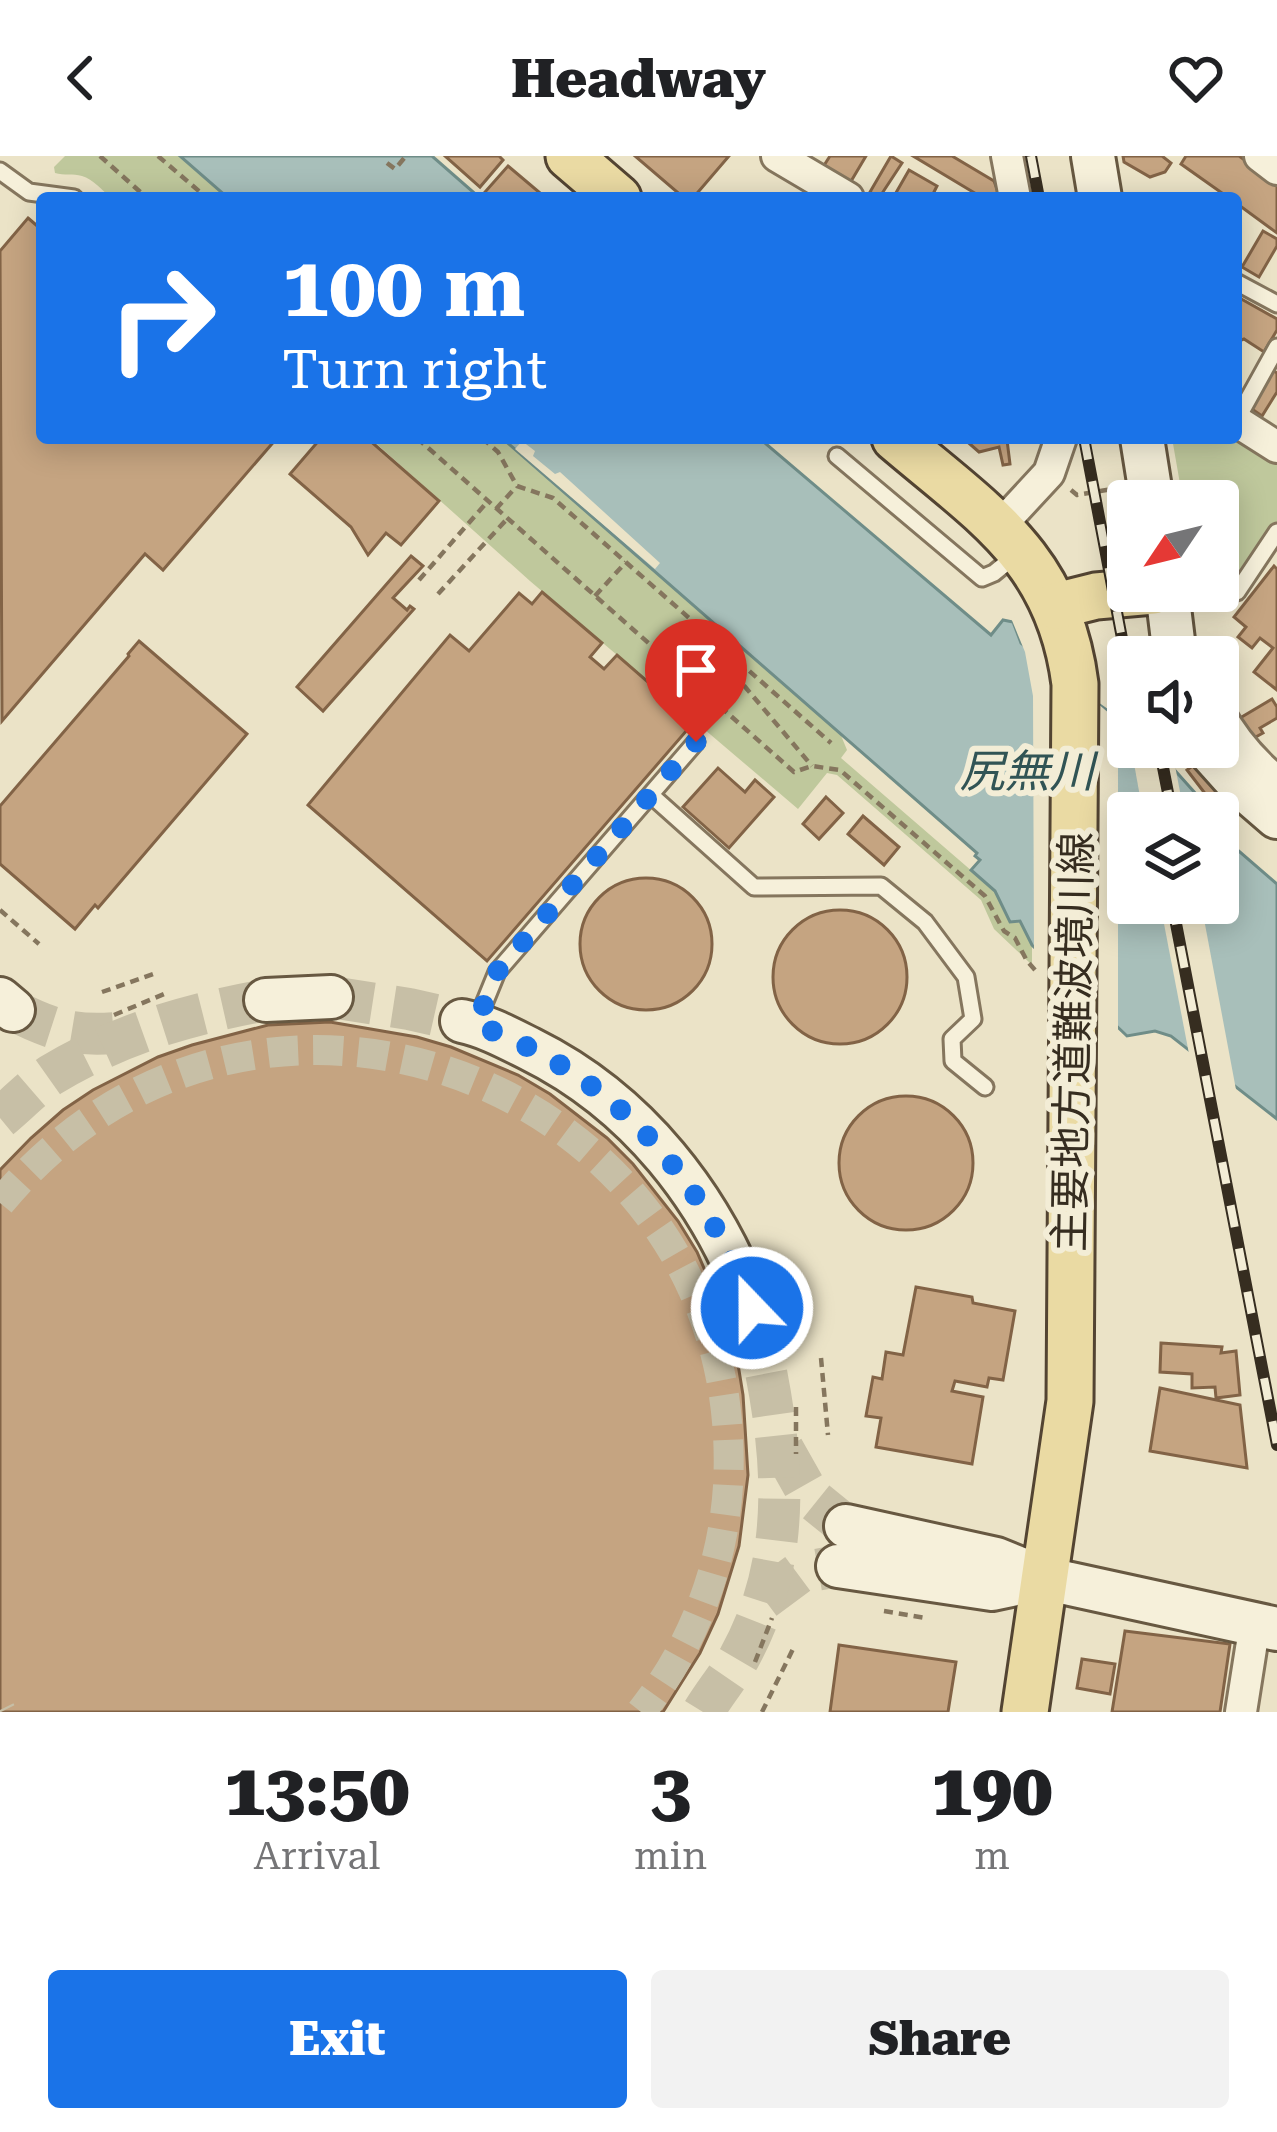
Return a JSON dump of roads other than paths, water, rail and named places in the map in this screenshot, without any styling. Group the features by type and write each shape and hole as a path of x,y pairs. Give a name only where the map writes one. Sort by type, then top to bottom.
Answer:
{"main road":[{"path":"569,156 611,192"},
{"name":"主要地方道難波境川線","path":"902,444 1010,539 1037,572 1056,606 1072,655 1075,684 1057,984 1071,1100 1070,1401 1025,1712"},
{"path":"1056,606 1107,595"}],"street":[{"path":"778,156 838,192"},
{"path":"1007,156 1014,192"},
{"path":"1093,156 1099,192"},
{"path":"1260,156 1277,169"},
{"path":"1242,425 1277,447"},
{"path":"1010,539 1049,473 1059,444"},
{"path":"1141,480 1142,444"},
{"path":"1239,744 1277,782"},
{"path":"1225,768 1277,817"},
{"path":"266,1000 331,998"},
{"path":"469,1023 552,1060 648,1136 712,1220 752,1308"},
{"path":"842,1546 992,1589 1043,1578 1266,1626 1241,1712"}],"lane":[{"path":"0,171 36,193"},
{"path":"1242,285 1277,304"},
{"path":"1242,410 1277,347"},
{"path":"837,456 982,578 994,573 1010,539"},
{"path":"1239,589 1277,532"},
{"path":"469,1023 497,972 696,742"},
{"path":"651,795 754,887 881,886 925,922 966,977 973,1018 952,1039 953,1061 985,1088"}],"water":[{"path":"180,156 432,156 473,192 221,192"},
{"name":"尻無川","path":"509,444 766,444 991,635 1003,620 1013,622 1021,643 1107,710 1107,768 1173,768 1194,792 1107,792 1107,924 1239,924 1239,851 1277,884 1277,1119 1171,1036 1155,1031 1127,1036 1032,945 1020,921 1010,922 995,891 971,870 980,860"}],"tunnel":[{"path":"331,997 462,1021"},
{"path":"0,1118 51,1075 102,1048 182,1019 266,1000"},
{"path":"13,1010 68,1031 126,1032"},
{"path":"0,1203 105,1110 224,1061 348,1051 468,1079 575,1139 659,1230 713,1346 728,1486 725,1517 712,1577 690,1634 641,1712"},
{"path":"703,1712 739,1658 759,1616 778,1529 777,1441 752,1308"},
{"path":"783,1449 810,1497 846,1526"},
{"path":"764,1599 799,1573 838,1566"}],"railway":[{"path":"1031,156 1038,192"},
{"path":"1085,444 1122,636"},
{"path":"1163,768 1168,792"},
{"path":"1176,924 1277,1445"}]}
